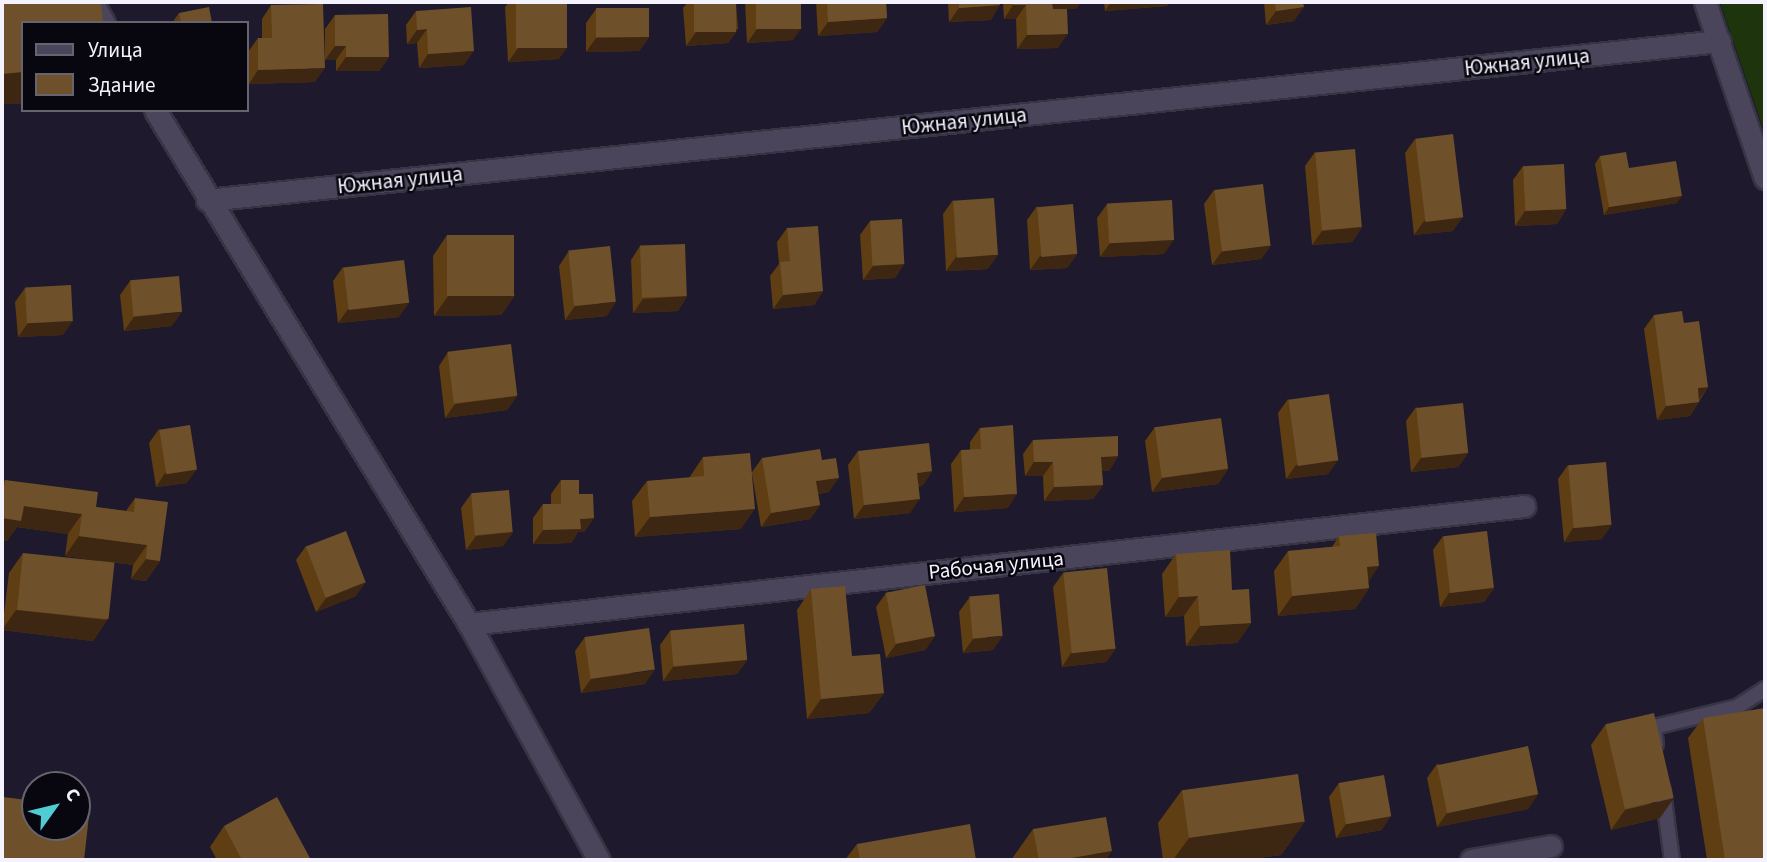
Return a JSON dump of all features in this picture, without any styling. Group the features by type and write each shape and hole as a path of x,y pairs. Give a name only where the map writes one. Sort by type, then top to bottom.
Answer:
{"street":[{"path":"92,2 103,21"},
{"path":"1705,2 1765,177"},
{"name":"Южная улица","path":"207,200 1720,41"},
{"path":"156,112 207,200 469,624 599,860"},
{"name":"Рабочая улица","path":"469,624 1524,506"},
{"path":"1471,860 1551,846"}],"lane":[{"path":"1737,707 1765,689"},
{"path":"1672,860 1654,727 1765,702"}],"green space":[{"path":"1720,2 1765,2 1765,134"}],"building":[{"path":"2,2 101,2 103,21 21,21 21,72 2,74"},
{"path":"516,2 567,2 567,48 516,48"},
{"path":"694,2 736,2 736,32 694,32"},
{"path":"756,2 801,2 801,29 756,29"},
{"path":"827,2 886,2 887,18 828,22"},
{"path":"959,2 1000,2 1000,5 959,8"},
{"path":"1013,2 1052,2 1053,9 1067,9 1068,34 1027,35 1026,5 1013,5"},
{"path":"1275,2 1303,2 1304,7 1276,11"},
{"path":"323,4 325,68 258,70 258,38 272,38 271,5"},
{"path":"209,7 212,21 181,21 179,13"},
{"path":"471,7 474,51 428,54 427,29 417,30 416,11"},
{"path":"596,8 649,8 649,37 596,37"},
{"path":"388,14 389,57 346,57 346,46 335,46 335,15"},
{"path":"1453,134 1463,217 1426,222 1415,139"},
{"path":"1355,149 1362,227 1322,230 1315,152"},
{"path":"1626,152 1629,168 1676,161 1682,196 1609,207 1600,156"},
{"path":"1564,164 1566,209 1525,211 1523,166"},
{"path":"1263,184 1271,246 1222,252 1214,190"},
{"path":"994,198 998,255 957,258 953,201"},
{"path":"1172,200 1174,240 1109,243 1107,203"},
{"path":"1073,204 1077,254 1041,257 1037,207"},
{"path":"902,219 904,264 872,266 870,221"},
{"path":"818,226 823,291 783,295 780,262 790,261 787,228"},
{"path":"447,235 514,235 514,296 447,296"},
{"path":"685,244 687,296 642,298 640,246"},
{"path":"610,246 616,302 574,306 568,250"},
{"path":"404,260 409,303 349,310 343,267"},
{"path":"179,276 182,312 133,316 130,280"},
{"path":"71,285 73,321 27,323 25,287"},
{"path":"1682,311 1684,323 1699,321 1708,387 1698,388 1699,402 1666,406 1654,315"},
{"path":"511,344 517,396 454,403 447,352"},
{"path":"1329,394 1338,460 1298,466 1288,400"},
{"path":"1463,403 1468,453 1421,458 1416,408"},
{"path":"1221,418 1228,469 1162,478 1155,427"},
{"path":"190,425 197,469 166,474 159,430"},
{"path":"1013,425 1017,494 964,497 961,450 981,449 980,428"},
{"path":"1118,436 1118,456 1101,457 1103,485 1054,487 1053,462 1034,462 1033,440"},
{"path":"929,443 932,471 917,473 920,499 864,505 858,451"},
{"path":"820,449 822,460 836,458 839,478 816,481 820,505 771,513 762,458"},
{"path":"750,453 755,509 650,517 647,481 704,476 703,457"},
{"path":"1606,462 1611,525 1574,528 1568,465"},
{"path":"5,480 98,492 96,507 134,512 135,498 168,502 160,561 146,559 147,545 79,536 82,514 24,506 21,521 2,518"},
{"path":"561,480 579,480 579,494 593,494 594,518 580,519 581,529 543,530 543,504 561,504"},
{"path":"509,490 513,532 475,535 471,493"},
{"path":"346,531 366,582 326,598 306,546"},
{"path":"1487,531 1494,588 1450,593 1443,536"},
{"path":"1376,533 1379,566 1367,567 1369,588 1292,596 1288,551 1340,546 1339,536"},
{"path":"1230,550 1232,590 1249,589 1251,623 1200,626 1198,596 1179,597 1176,554"},
{"path":"23,553 114,563 109,619 17,610"},
{"path":"1107,568 1115,649 1072,653 1063,573"},
{"path":"925,585 935,636 896,644 886,593"},
{"path":"845,586 852,656 880,654 884,693 821,699 811,589"},
{"path":"999,594 1003,636 973,638 969,597"},
{"path":"744,624 747,660 673,666 670,630"},
{"path":"649,628 655,670 590,679 585,637"},
{"path":"1765,708 1765,860 1725,860 1703,718"},
{"path":"1654,713 1674,798 1625,809 1605,724"},
{"path":"1528,746 1538,794 1447,813 1437,765"},
{"path":"1298,774 1305,822 1189,838 1182,790"},
{"path":"1384,775 1391,816 1346,824 1339,783"},
{"path":"3,797 21,799 21,841 86,841 84,860 2,860"},
{"path":"277,797 311,860 242,860 224,826"},
{"path":"1106,817 1112,851 1059,860 1039,860 1033,829"},
{"path":"970,824 976,860 860,860 857,844"}]}
